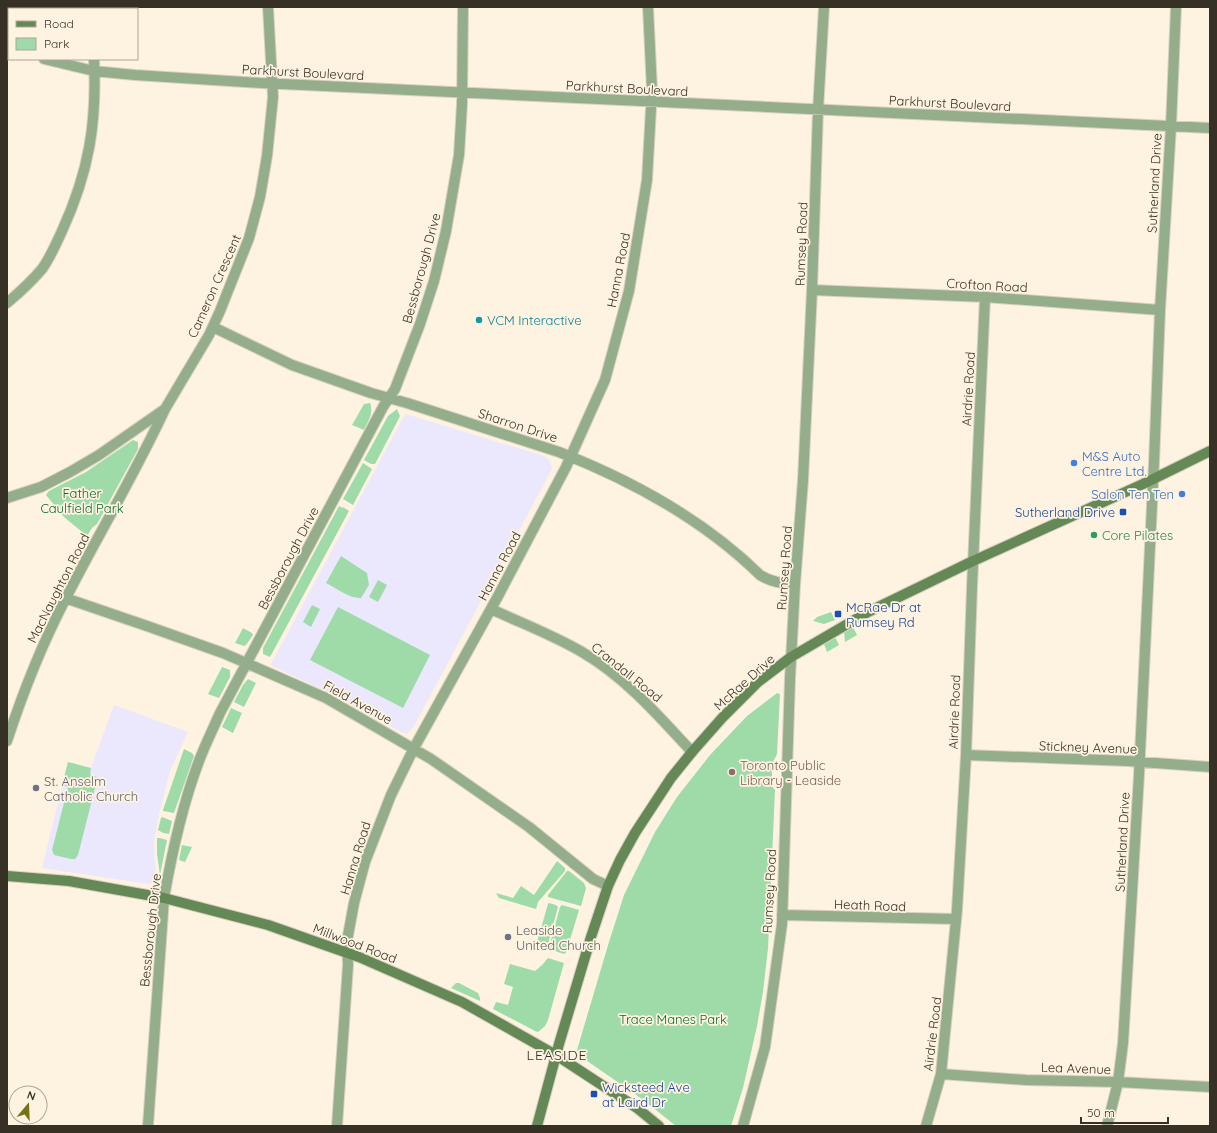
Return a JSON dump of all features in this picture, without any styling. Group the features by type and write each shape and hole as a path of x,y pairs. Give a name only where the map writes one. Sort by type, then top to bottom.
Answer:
{"street":[{"name":"Cameron Crescent","path":"7,498 41,487 70,472 99,455 165,409 213,327 250,238 260,197 271,124 273,84 268,7"},
{"name":"Bessborough Drive","path":"148,1126 164,898 176,838 199,761 220,713 383,407 395,389 420,324 434,281 446,231 459,155 463,7"},
{"name":"Hanna Road","path":"338,1126 348,965 347,941 354,903 365,862 390,795 414,748 491,609 571,457 605,380 629,291 647,180 651,102 648,7"},
{"name":"Rumsey Road","path":"743,1126 765,1047 782,915 791,657 803,480 812,290 818,110 824,7"},
{"name":"Sutherland Drive","path":"1107,1126 1118,1082 1123,1042 1139,762 1176,7"},
{"name":"Parkhurst Boulevard","path":"48,60 94,71 273,84 1210,128"},
{"path":"7,303 28,286 43,267 53,250 76,195 84,170 93,129 95,88 94,60"},
{"name":"Crofton Road","path":"812,290 985,297 1160,310"},
{"name":"Airdrie Road","path":"926,1126 941,1074 956,920 966,755 985,297"},
{"name":"Sharron Drive","path":"213,327 292,365 371,393 571,457 635,486 675,509 719,540 760,575 767,579 781,584 795,584"},
{"name":"MacNaughton Road","path":"7,741 40,651 65,598 148,446 165,409"},
{"name":"McRae Drive","path":"537,1126 556,1055 591,937 608,886 635,833 671,778 722,718 758,682 791,657 868,612 973,561 1153,479 1210,451"},
{"name":"Field Avenue","path":"65,598 246,662 326,698 414,748 529,827 593,879 608,886"},
{"name":"Crandall Road","path":"491,609 583,652 600,664 632,690 651,708 692,752"},
{"name":"Stickney Avenue","path":"966,755 1210,766"},
{"name":"Millwood Road","path":"7,876 69,880 164,898 268,925 347,953 462,1002 556,1055 637,1108 659,1126"},
{"name":"Heath Road","path":"782,915 956,920"},
{"name":"Lea Avenue","path":"941,1074 1026,1080 1118,1082 1210,1087"}],"shaded area":[{"path":"406,414 544,456 550,461 552,469 414,726 407,734 330,693 272,666 271,664"},
{"path":"114,705 188,732 170,771 158,818 154,845 156,878 149,884 42,868 68,762 91,768"}],"green space":[{"path":"370,403 371,414 364,430 352,425 364,404"},
{"path":"397,409 400,416 375,464 371,464 364,460 388,416"},
{"name":"Father Caulfield Park","path":"133,440 138,442 138,449 97,524 92,528 87,536 64,517 46,495 49,491 86,472"},
{"path":"363,463 372,469 353,505 343,499"},
{"path":"339,506 349,511 270,657 263,654 263,648"},
{"path":"341,556 367,573 369,585 361,598 352,597 326,583"},
{"path":"378,580 387,585 378,602 369,597"},
{"path":"312,605 320,609 311,627 303,622"},
{"path":"338,607 430,655 403,708 310,660"},
{"path":"831,612 835,620 824,624 813,621 817,617"},
{"path":"853,627 857,635 845,642 844,632"},
{"path":"243,628 253,635 244,646 235,643"},
{"path":"835,637 839,645 827,652 824,644"},
{"path":"222,667 230,670 230,677 219,698 208,694"},
{"path":"248,679 256,683 244,707 234,702"},
{"name":"Trace Manes Park","path":"777,693 780,694 777,754 772,764 772,786 775,790 768,948 757,1026 743,1088 731,1126 676,1126 642,1099 580,1056 577,1050 624,895 655,832 677,797 710,755 747,716"},
{"path":"231,708 242,713 233,733 222,727"},
{"path":"184,749 192,753 194,756 174,813 163,811 163,810"},
{"path":"68,762 91,768 90,774 97,777 78,855 75,859 54,855 52,850 68,787 62,785"},
{"path":"162,817 172,821 169,834 158,830"},
{"path":"157,838 167,840 160,875 157,854"},
{"path":"182,845 192,847 185,862 179,860"},
{"path":"557,861 565,868 565,871 538,902 536,909 499,898 496,893 513,898 521,886 534,895"},
{"path":"567,871 584,883 586,888 581,906 548,897"},
{"path":"549,903 558,907 547,948 544,950 539,948 540,942 537,942"},
{"path":"562,905 579,910 566,953 564,954 549,949 560,907"},
{"path":"548,958 564,963 545,1026 538,1032 493,1009 496,1002 508,1005 513,987 504,984 510,964 535,971"},
{"path":"456,983 459,983 478,993 480,1001 451,988"}],"place":[{"name":"VCM Interactive","path":"479,320"},
{"name":"M&S Auto Centre Ltd.","path":"1074,463"},
{"name":"Salon Ten Ten","path":"1182,494"},
{"name":"Sutherland Drive","path":"1123,512"},
{"name":"Core Pilates","path":"1094,535"},
{"name":"McRae Dr at Rumsey Rd","path":"838,614"},
{"name":"Toronto Public Library - Leaside","path":"732,772"},
{"name":"St. Anselm Catholic Church","path":"36,788"},
{"name":"Leaside United Church","path":"508,937"},
{"name":"Wicksteed Ave at Laird Dr","path":"594,1094"}],"district":[{"name":"LEASIDE","path":"557,1055"}]}
